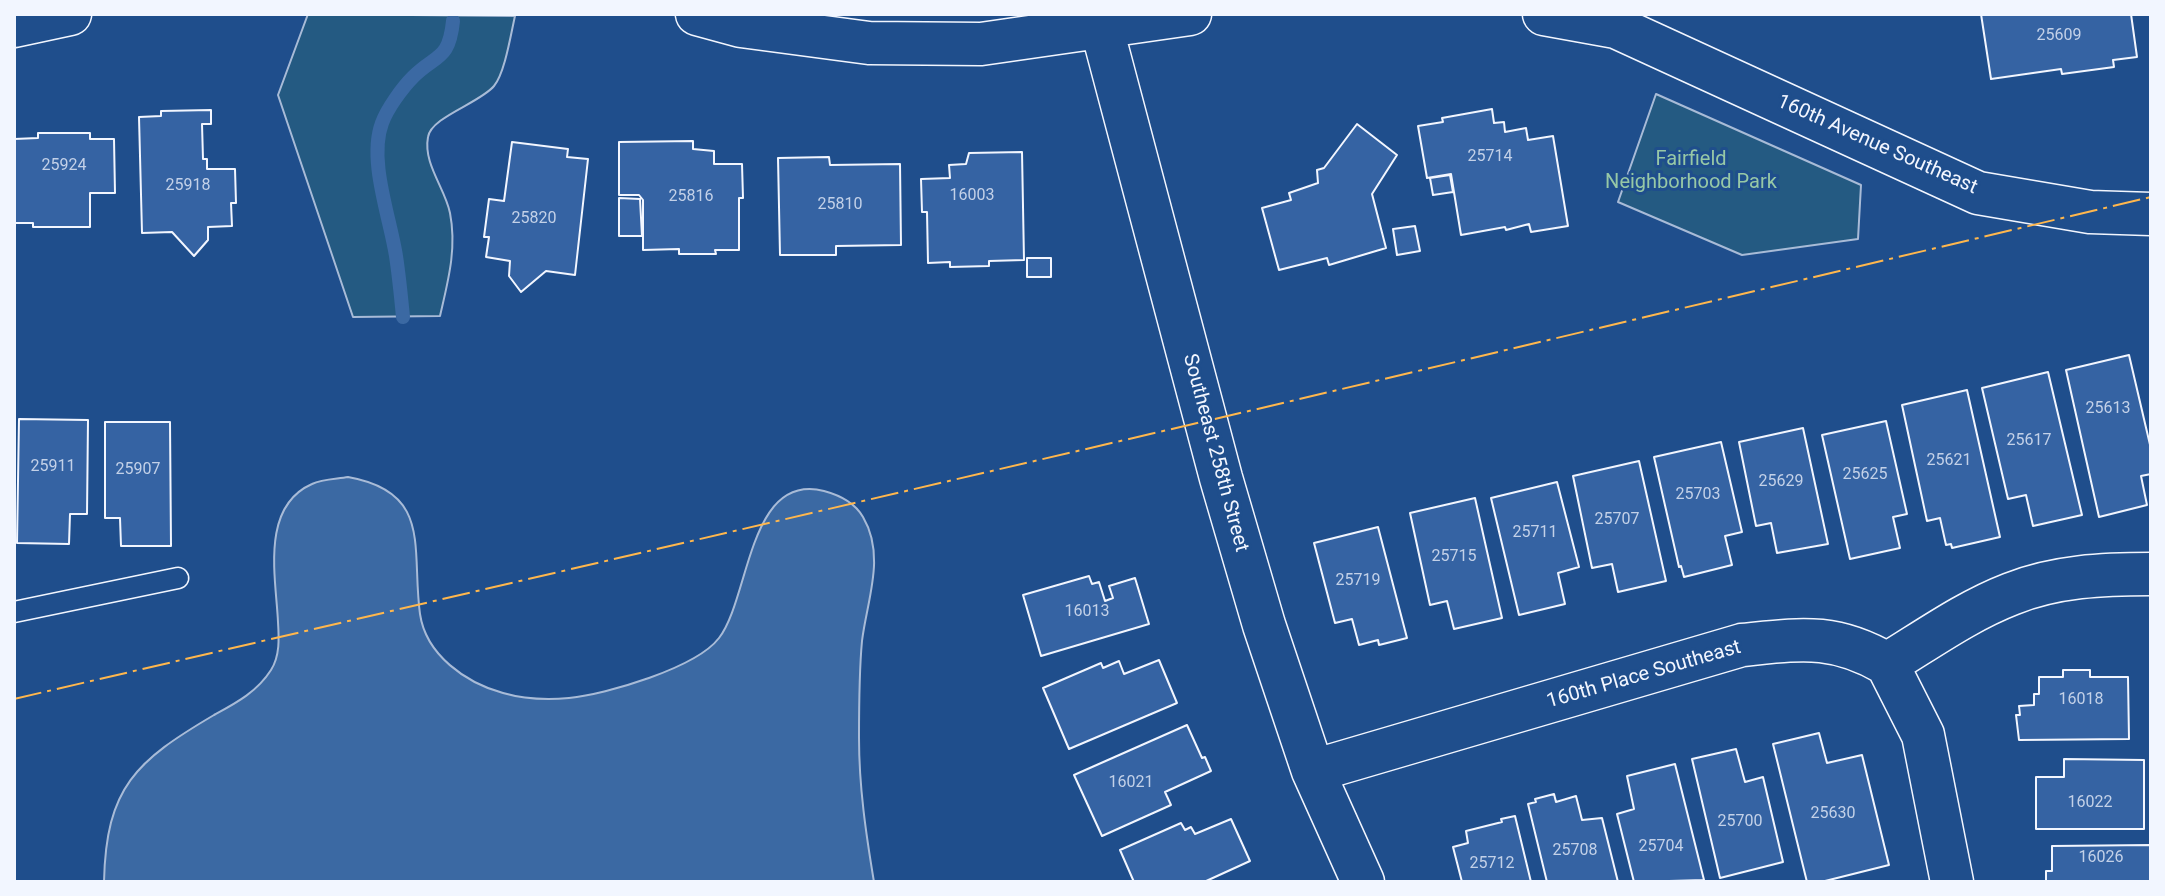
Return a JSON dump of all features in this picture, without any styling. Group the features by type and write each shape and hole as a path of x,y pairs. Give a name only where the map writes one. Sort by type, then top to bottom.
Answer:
{"street":[{"path":"14,26 70,14"},
{"path":"697,14 741,26 869,43 981,44 1100,21 1190,14"},
{"name":"160th Avenue Southeast","path":"1544,14 1617,20 1978,193 2090,212 2151,214"},
{"name":"Southeast 258th Street","path":"1100,21 1229,508 1264,625 1313,771 1363,882"},
{"path":"1952,882 1923,735 1887,664 1978,608 2013,593 2084,577 2151,574"},
{"name":"160th Place Southeast","path":"1313,771 1742,645 1794,640 1836,642 1862,649 1887,664"}],"lane":[{"path":"14,612 178,578"}],"green space":[{"path":"308,14 515,16 504,63 494,86 438,123 428,137 431,166 450,213 453,239 440,316 353,317 278,95"},
{"name":"Fairfield Neighborhood Park","path":"1656,94 1861,185 1858,239 1742,255 1618,202"}],"shaded area":[{"path":"348,477 375,485 394,496 406,510 416,546 420,614 430,642 439,654 462,674 489,688 519,697 553,699 605,691 650,678 708,649 719,638 729,619 755,542 780,500 799,490 824,491 851,504 860,512 870,532 874,563 861,653 859,738 860,774 874,882 104,882 111,822 130,780 164,747 253,691 274,665 279,641 275,545 284,509 296,495 312,484"}],"building":[{"path":"1981,14 2131,14 2137,57 2113,60 2114,67 2062,74 2061,69 1991,79"},
{"path":"1492,109 1494,123 1504,122 1505,132 1526,128 1528,140 1553,136 1568,226 1531,232 1529,224 1461,235 1451,174 1427,178 1418,126 1443,122 1442,118"},
{"path":"211,110 211,124 202,124 203,159 207,159 207,169 235,169 236,203 231,203 232,226 208,227 208,240 194,256 172,232 142,233 139,117 161,116 161,111"},
{"path":"1357,124 1397,155 1372,194 1386,248 1329,265 1327,258 1279,270 1262,208 1291,200 1289,193 1318,183 1317,170 1324,168"},
{"path":"38,133 90,133 90,139 114,139 115,193 90,193 90,227 33,227 33,223 14,223 14,139 38,138"},
{"path":"693,141 693,149 714,151 714,164 742,164 739,250 715,250 716,254 679,254 679,249 643,250 643,200 639,195 619,195 619,142"},
{"path":"512,142 568,149 567,157 588,159 575,275 546,271 521,292 509,276 510,261 486,257 489,237 484,237 489,199 504,201"},
{"path":"1022,152 1024,260 989,261 989,266 950,267 950,262 928,263 927,212 922,212 921,179 950,178 949,165 966,164 969,153"},
{"path":"829,157 830,165 900,164 901,245 836,246 836,255 780,255 778,158"},
{"path":"1450,175 1453,192 1433,195 1430,178"},
{"path":"619,198 640,199 642,236 619,236"},
{"path":"1415,226 1420,251 1397,255 1393,229"},
{"path":"1027,258 1051,258 1051,277 1027,277"},
{"path":"2129,355 2151,449 2151,474 2141,476 2147,505 2099,517 2066,370"},
{"path":"2048,372 2082,515 2033,526 2026,495 2008,499 1982,388"},
{"path":"1967,390 2000,537 1952,548 1951,544 1946,545 1940,518 1927,521 1902,405"},
{"path":"19,419 88,420 87,514 70,514 69,544 17,543"},
{"path":"1886,421 1907,514 1893,517 1900,548 1850,559 1822,435"},
{"path":"105,422 170,422 171,546 121,546 120,518 105,518"},
{"path":"1803,428 1828,544 1777,553 1771,523 1756,526 1739,442"},
{"path":"1721,442 1742,532 1725,536 1732,565 1684,577 1679,567 1654,457"},
{"path":"1639,461 1666,581 1618,592 1612,564 1592,568 1573,476"},
{"path":"1557,482 1579,567 1558,573 1565,604 1519,615 1491,498"},
{"path":"1475,498 1502,618 1454,629 1447,601 1430,605 1410,513"},
{"path":"1378,527 1407,638 1379,645 1378,640 1359,645 1352,619 1335,623 1314,543"},
{"path":"1089,576 1092,584 1099,582 1105,601 1113,598 1109,586 1135,578 1149,624 1041,656 1023,595"},
{"path":"1159,660 1177,703 1069,749 1043,688 1101,663 1103,668 1119,661 1124,674"},
{"path":"2063,670 2090,670 2090,677 2128,677 2129,739 2019,740 2016,715 2020,715 2019,706 2034,705 2034,694 2039,694 2039,677 2063,677"},
{"path":"1187,725 1211,771 1165,792 1171,805 1102,836 1074,775"},
{"path":"1819,733 1827,763 1862,755 1889,865 1821,882 1807,882 1773,744"},
{"path":"1736,749 1745,782 1763,777 1783,862 1720,878 1692,759"},
{"path":"2064,759 2144,760 2144,829 2036,829 2036,777 2064,777"},
{"path":"1675,764 1704,880 1634,882 1617,814 1634,809 1627,776"},
{"path":"1554,794 1556,802 1576,796 1582,820 1602,818 1618,882 1547,882 1528,804"},
{"path":"1515,816 1531,882 1462,882 1453,847 1468,843 1466,831"},
{"path":"1231,819 1250,861 1204,882 1134,882 1120,850 1181,823 1185,830 1191,827 1195,834"},
{"path":"2151,845 2151,882 2046,882 2046,871 2052,871 2052,846"}],"waterway":[{"path":"403,317 396,256 379,171 378,138 384,117 400,93 413,77 445,50 453,21"}],"power":[{"path":"14,699 2151,197"}]}
